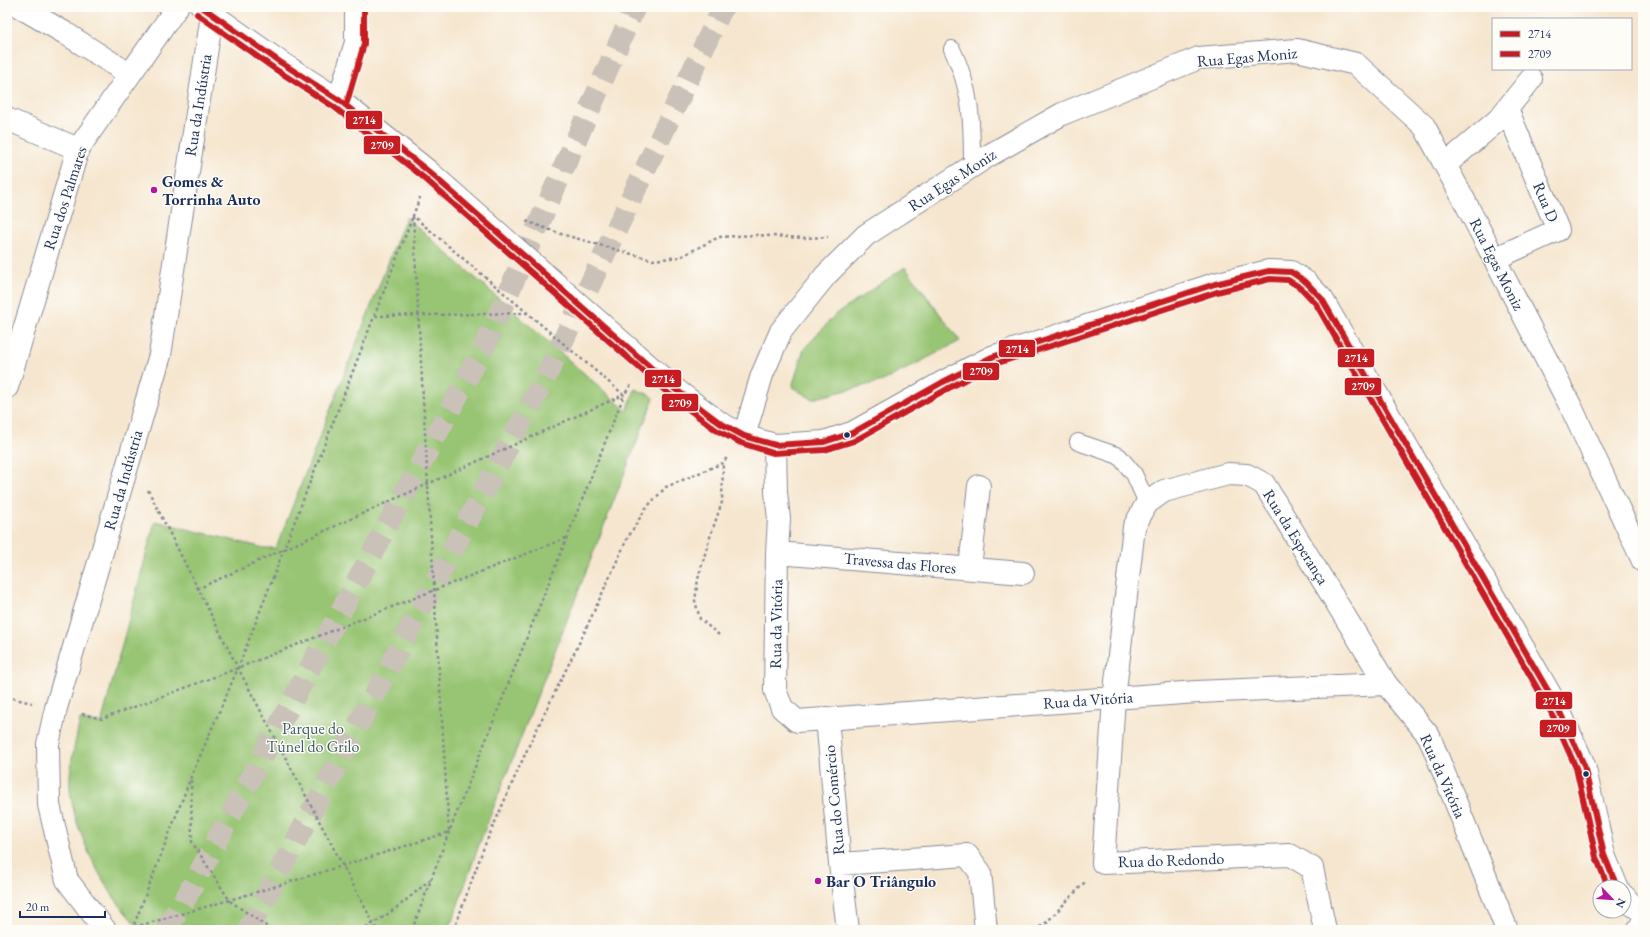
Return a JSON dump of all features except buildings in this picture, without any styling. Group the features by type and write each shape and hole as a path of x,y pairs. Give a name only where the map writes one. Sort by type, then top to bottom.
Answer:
{"street":[{"path":"20,7 65,33 128,74"},
{"name":"Rua dos Palmares","path":"7,387 78,149 128,74 177,7"},
{"path":"339,100 356,42 356,7"},
{"path":"207,11 280,62 339,100 428,172 675,389 720,423 744,436 775,445 824,442 852,433 943,382 999,355 1215,284 1269,271 1291,272 1306,282 1322,299 1558,708 1584,765 1604,855 1614,879"},
{"name":"Rua da Indústria","path":"104,930 67,880 49,805 48,744 56,708 160,354 207,11"},
{"name":"Rua Egas Moniz","path":"744,436 762,375 782,331 826,275 866,235 972,166 1062,114 1199,58 1297,50 1356,64 1424,126 1572,409 1643,561"},
{"path":"1445,166 1498,120 1531,79"},
{"name":"Rua D","path":"1494,259 1558,230 1507,109"},
{"path":"7,119 78,149"},
{"name":"Rua da Vitória","path":"775,445 776,492 779,519 777,553 775,690 782,708 797,721 1197,692 1386,684 1429,736 1507,930"},
{"name":"Rua da Esperança","path":"1114,699 1134,527 1147,503 1164,491 1228,474 1247,475 1264,484 1386,684"},
{"path":"970,568 979,486"},
{"name":"Travessa das Flores","path":"777,553 1023,573"},
{"name":"Rua do Redondo","path":"1114,699 1103,863 1290,855 1312,868 1325,930"},
{"name":"Rua do Comércio","path":"827,718 840,864 848,930"},
{"path":"840,864 968,854 980,872 986,930"},
{"path":"1632,904 1643,912"},
{"path":"1638,930 1643,922"}],"lane":[{"path":"952,49 961,68 970,99 972,166"},
{"path":"1078,442 1118,456 1134,474 1147,503"}],"path":[{"path":"133,928 191,778 238,668 375,316 428,172"},
{"path":"413,216 624,395"},
{"path":"413,216 420,368 429,483 449,832"},
{"path":"524,221 561,234 653,260 680,257 719,237 756,235 802,238 866,235"},
{"path":"375,316 527,313"},
{"path":"412,930 449,832 624,395 647,364"},
{"path":"197,589 624,395"},
{"path":"456,930 456,924 484,847 530,743 584,633 627,539 646,508 666,487 723,463 744,436"},
{"path":"719,635 700,619 695,601 698,579 722,502 723,463"},
{"path":"148,490 197,589 344,866 376,930"},
{"path":"56,708 102,719 238,668 566,538"},
{"path":"191,778 192,842 230,901 272,930"},
{"path":"133,928 230,901 449,832"},
{"path":"1035,930 1047,922 1103,863"},
{"path":"360,930 374,924 409,898 432,878"},
{"path":"1047,922 1047,930"}],"green space":[{"name":"Parque do Túnel do Grilo","path":"406,217 627,411 635,389 654,398 480,842 449,930 142,930 129,917 103,880 82,837 75,815 71,794 70,776 80,719 101,724 155,521 264,548 276,548"},
{"path":"905,267 960,341 883,381 812,399 792,387 804,349 835,315"}],"tunnel":[{"path":"165,930 183,903 486,343 635,7"},
{"path":"248,930 548,372 723,7"}],"transit line":[{"name":"2714","path":"202,7 280,62 339,100 428,171 675,389 720,423 744,436 775,445 824,442 852,433 943,382 992,357 1215,284 1269,271 1291,272 1306,282 1322,299 1558,708 1584,765 1604,855 1614,879"},
{"name":"2709","path":"347,102 364,44 364,7"},
{"name":"2709","path":"197,14 275,69 334,107 423,177 670,395 716,430 741,443 773,453 825,450 854,441 995,364 1217,292 1270,279 1288,280 1301,288 1316,304 1551,712 1576,768 1596,857 1605,879"}],"place":[{"name":"Gomes & Torrinha Auto","path":"154,190"},
{"name":"Bar O Triângulo","path":"818,881"}]}
